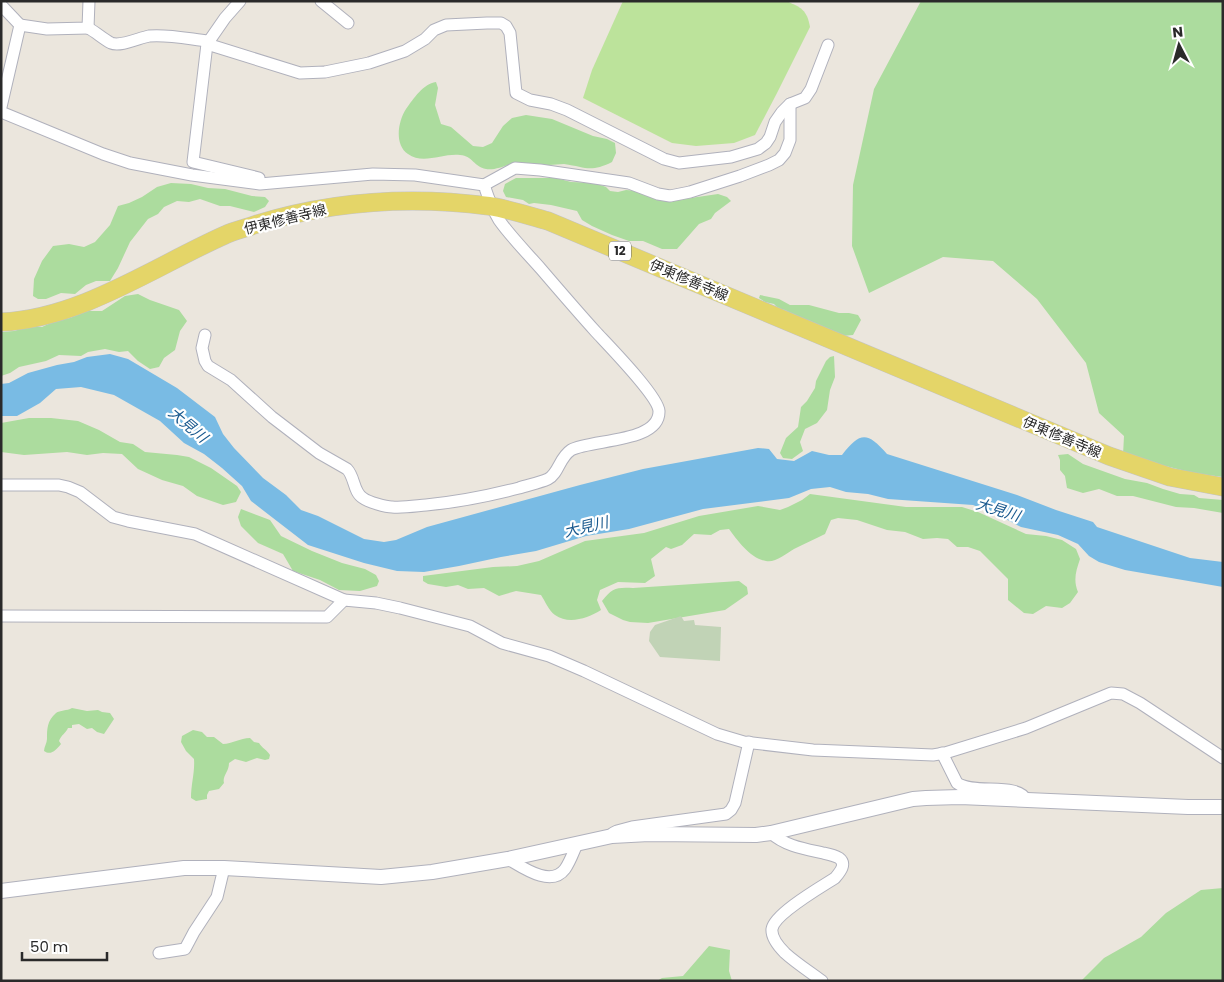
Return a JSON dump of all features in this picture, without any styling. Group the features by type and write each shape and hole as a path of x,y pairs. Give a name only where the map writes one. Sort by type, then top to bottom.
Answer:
{"main road":[{"name":"伊東修善寺線","path":"1,322 43,317 98,297 226,234 319,208 384,201 432,202 491,207 548,221 1109,456 1170,477 1223,487"}],"street":[{"path":"88,28 89,1"},
{"path":"240,1 207,43 193,162 259,177 260,184"},
{"path":"321,1 348,23"},
{"path":"1,4 20,25 47,28 88,28 111,43 118,44 151,36 190,38 300,73 325,72 369,63 405,51 425,39 434,30 446,26 501,23 506,26 510,33 516,93 530,100 551,104 567,110 664,159 679,163 731,157 758,149 766,143 775,122 790,104 804,98 811,89 828,45"},
{"path":"1,107 20,25"},
{"path":"1,112 103,154 130,163 260,184 373,174 415,175 484,185 515,168 629,183 658,194 670,196 690,192 740,176 779,160 785,153 790,140 790,104"},
{"path":"205,335 202,348 208,366 231,380 272,417 319,453 347,468 351,472 362,498 390,507 444,503 496,494 537,482 550,478 557,470 562,458 572,450 637,436 651,428 658,419 659,410 655,402 623,360 595,331 499,220 491,207 484,185"},
{"path":"1,485 59,485 68,487 80,492 113,517 196,534 344,600 376,603 470,626 502,643 549,656 718,734 744,742 813,750 917,755 942,754 1026,728 1111,693 1123,694 1140,703 1223,758"},
{"path":"1,616 327,617 344,600"},
{"path":"607,837 617,831 632,827 726,814 735,803 749,742"},
{"path":"942,754 961,786 1007,790 1020,793 1026,800"},
{"path":"1,891 184,868 224,868 381,876 432,872 508,859 607,837 649,834 771,834 896,803 926,798 960,797 1223,807"},
{"path":"771,834 780,841 794,846 831,854 842,862 841,872 835,878 785,912 773,925 772,931 777,944 784,952 822,981"},
{"path":"508,859 540,875 554,876 564,870 576,844"},
{"path":"159,953 185,949 217,897 224,868"}],"green space":[{"path":"623,1 786,1 796,5 805,13 810,27 755,135 734,143 696,146 672,143 583,98 592,70"},
{"path":"921,1 1223,1 1223,477 1193,473 1123,455 1124,436 1099,413 1086,363 1037,299 993,261 943,257 869,293 852,246 853,185 874,89"},
{"path":"436,82 438,88 435,105 441,124 451,127 473,146 483,147 492,143 503,126 512,118 526,115 552,119 593,136 607,139 615,143 616,153 612,162 593,168 564,164 519,163 486,169 468,157 460,155 427,159 414,157 408,154 401,145 399,126 403,114 419,92 431,83"},
{"path":"516,178 556,178 571,182 595,183 606,187 610,191 639,191 677,200 718,194 727,197 731,201 715,213 711,219 699,224 677,249 662,249 643,241 629,241 612,235 582,220 577,211 551,205 529,204 523,200 506,197 503,191 505,184"},
{"path":"171,183 225,189 252,196 265,197 269,201 265,207 254,212 230,206 220,206 200,199 189,202 177,201 164,207 158,214 148,219 130,242 110,281 96,281 86,285 75,294 61,293 46,299 38,299 33,296 34,279 42,261 53,246 69,244 84,247 95,242 110,225 118,206 142,197 157,187"},
{"path":"138,294 179,310 187,321 180,331 175,350 164,358 159,367 150,369 128,351 119,352 105,349 88,352 81,356 59,355 46,361 19,367 1,376 1,332 14,331 31,326 42,327 57,320 70,318 87,311 102,311 125,296"},
{"path":"760,295 779,299 790,305 809,305 839,313 858,315 861,320 853,335 842,336 808,324 785,310 779,309 774,304 765,302 759,298"},
{"path":"834,356 835,377 830,390 827,410 817,423 805,429 800,442 803,451 792,459 783,458 780,453 786,438 798,427 801,407 815,388 816,381 826,361"},
{"path":"29,418 78,421 120,442 133,444 145,452 189,457 211,468 237,486 241,492 236,502 223,505 197,496 183,486 162,480 138,469 122,454 103,453 87,455 67,452 24,455 1,452 1,423"},
{"path":"1068,454 1083,464 1125,479 1147,483 1180,494 1223,500 1223,513 1176,507 1133,496 1117,496 1099,489 1083,493 1067,488 1065,476 1060,470 1058,455"},
{"path":"810,494 906,507 962,507 978,512 1026,534 1062,540 1076,549 1080,559 1075,579 1078,592 1070,603 1062,608 1046,606 1033,614 1024,613 1008,600 1008,579 980,551 968,547 957,547 948,539 923,539 905,532 887,530 857,520 838,518 831,520 825,534 773,561 760,560 755,557 729,529 720,530 711,535 694,534 682,545 671,549 666,547 651,559 655,576 645,583 618,582 600,590 597,600 601,610 590,616 572,620 566,620 555,615 541,595 516,591 499,596 484,588 468,589 458,585 446,587 428,584 423,581 423,576 493,567 517,566 539,561 585,541 644,533 699,516 758,506 780,510 802,500"},
{"path":"241,509 270,520 281,536 312,551 342,563 365,569 376,575 379,581 377,586 360,591 339,590 320,580 293,571 283,554 258,543 241,526 238,517"},
{"path":"739,581 747,587 748,594 725,610 648,623 623,620 609,613 602,601 609,593 619,588"},
{"path":"681,616 684,621 694,620 695,625 721,627 720,661 660,657 649,641 650,632 655,625"},
{"path":"72,708 110,713 114,719 104,734 92,728 87,729 79,724 72,725 72,728 68,728 61,737 59,741 61,744 55,750 51,753 44,751 48,725 51,719 58,712"},
{"path":"193,730 202,732 207,737 214,737 223,744 250,738 262,746 270,755 269,759 257,758 246,762 235,759 229,763 224,783 219,789 209,791 207,799 196,801 191,798 194,759 181,742 182,736"},
{"path":"1223,888 1223,981 1081,981 1104,958 1141,937 1166,913 1201,890"},
{"path":"709,946 730,950 729,971 732,981 657,981 662,978 683,976"}],"water":[{"name":"大見川","path":"110,354 128,359 177,388 215,417 223,434 234,448 263,478 286,495 301,510 318,516 364,539 384,542 396,540 427,527 580,485 643,469 758,448 769,449 777,459 794,461 812,451 829,455 842,455 854,442 864,437 874,441 887,454 1017,495 1093,522 1097,527 1190,558 1223,562 1223,587 1125,570 1099,562 1089,556 1078,544 1058,535 1021,527 973,505 888,499 868,494 846,492 830,487 811,489 789,498 703,509 629,529 586,536 536,551 459,566 424,572 397,571 364,563 308,545 251,501 242,486 204,454 184,443 160,421 114,395 81,387 56,389 40,403 17,416 1,416 1,384 9,383 28,373 57,365 87,357"}]}
